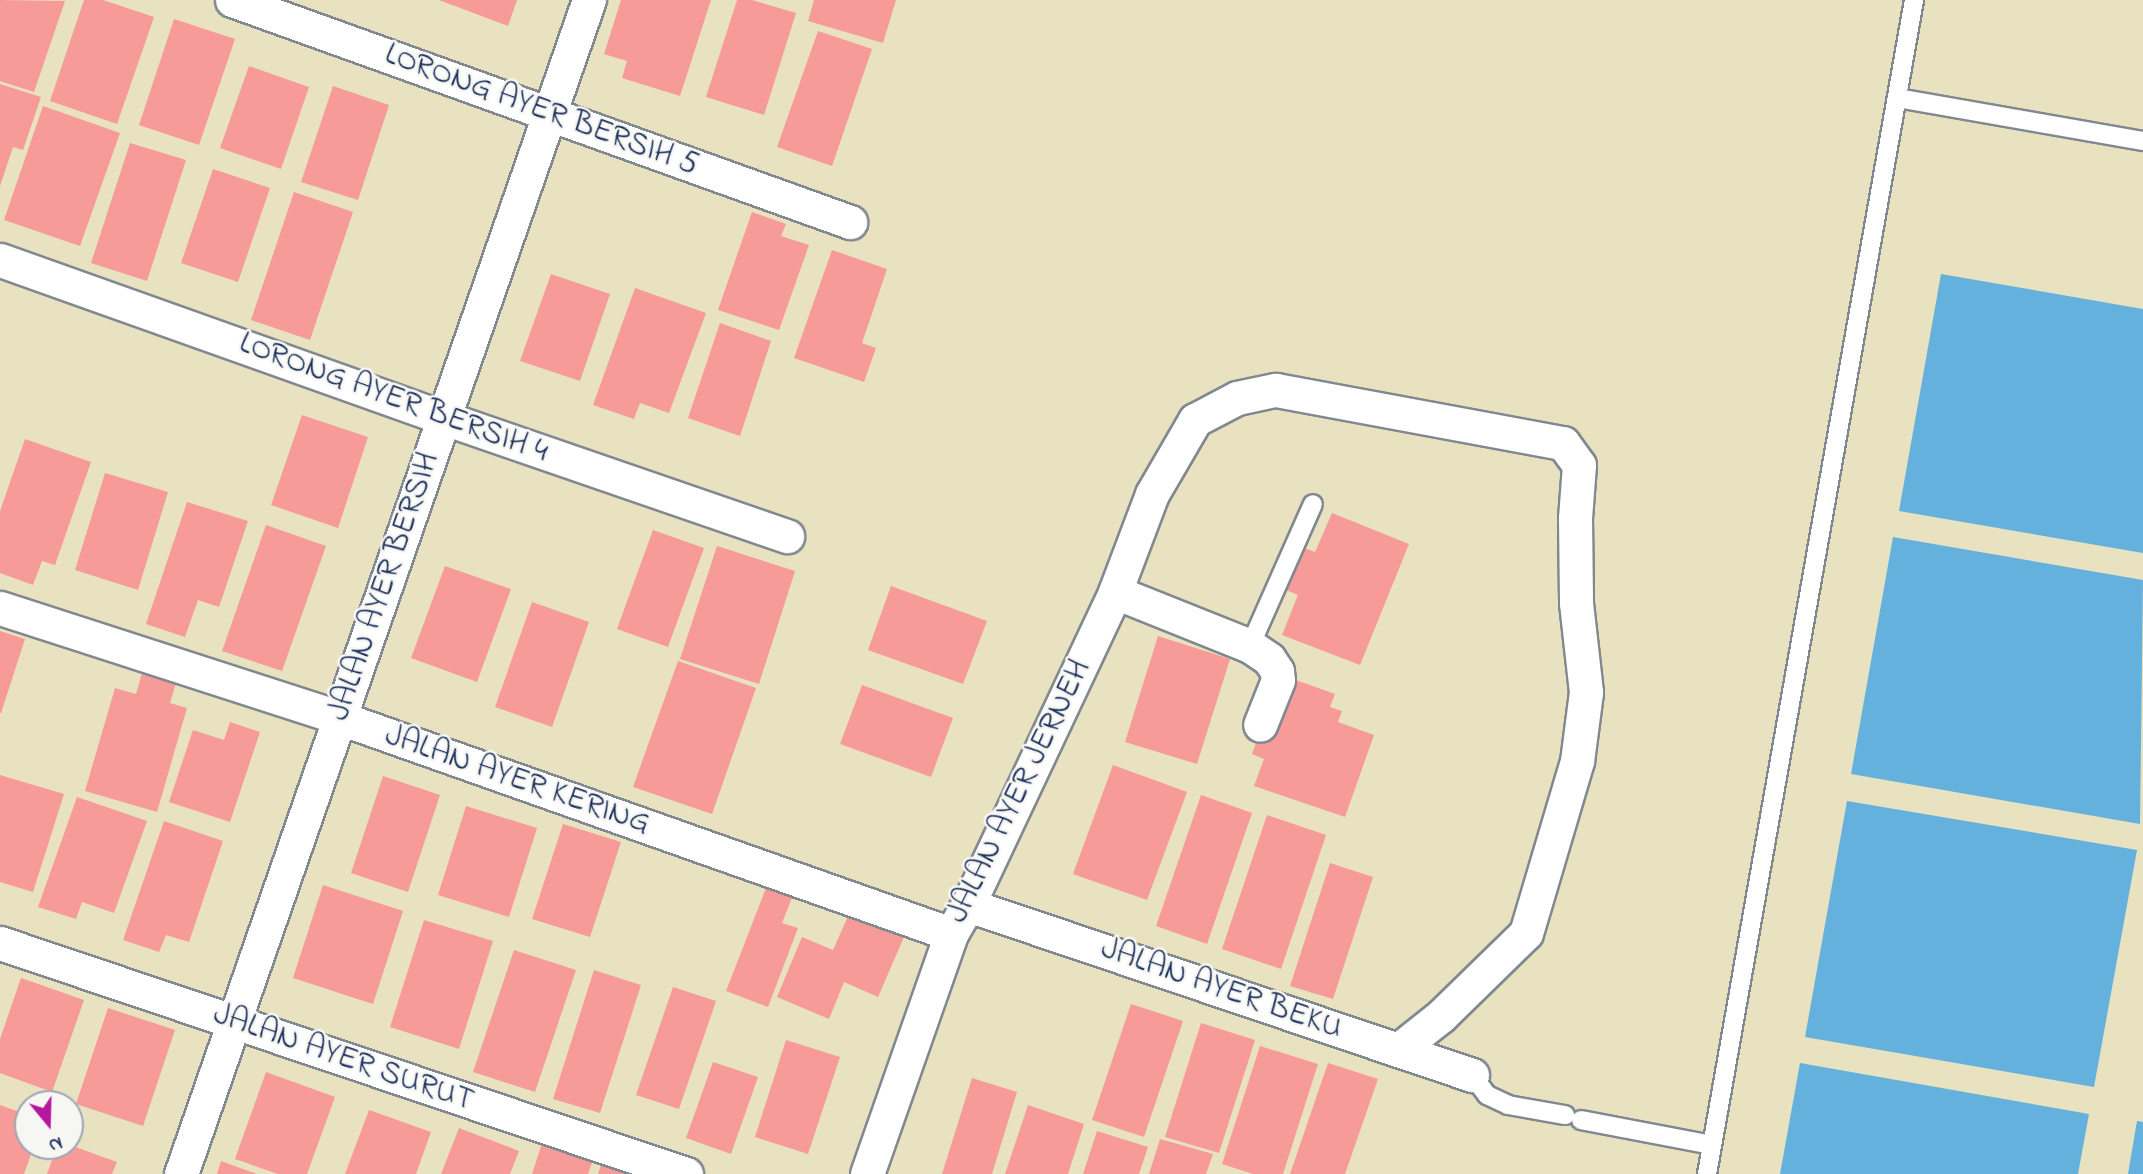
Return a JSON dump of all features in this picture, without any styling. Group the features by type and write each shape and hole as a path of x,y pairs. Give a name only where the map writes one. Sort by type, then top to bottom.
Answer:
{"street":[{"name":"LORONG AYER BERSIH 5","path":"232,0 850,222"},
{"name":"JALAN AYER BERSIH","path":"181,1174 589,0"},
{"name":"LORONG AYER BERSIH 4","path":"0,260 444,418 787,536"},
{"name":"JALAN AYER JERNEH","path":"867,1174 951,934 968,905 1115,592 1153,494 1195,420 1237,398 1276,390 1563,443 1579,465 1575,518 1576,603 1586,692 1577,761 1526,933 1441,1016 1398,1050"},
{"path":"1115,592 1250,646 1269,659 1277,671 1278,680 1260,725"},
{"name":"JALAN AYER KERING","path":"0,608 340,719 951,934"},
{"name":"JALAN AYER BEKU","path":"968,905 1472,1075"},
{"name":"JALAN AYER SURUT","path":"0,943 686,1174"}],"lane":[{"path":"1707,1174 1914,0"},
{"path":"1897,99 2143,141"},
{"path":"1250,646 1313,504"},
{"path":"1472,1075 1487,1095 1508,1105 1712,1145"}],"water":[{"path":"1941,274 2143,309 2143,553 1899,511"},
{"path":"1893,537 2143,580 2140,824 1851,774"},
{"path":"1847,801 2137,850 2094,1087 1805,1037"},
{"path":"1800,1063 2089,1114 2078,1174 1780,1174"},
{"path":"2137,1121 2143,1122 2143,1174 2128,1174"}],"building":[{"path":"0,0 65,1 34,92 0,81"},
{"path":"84,0 103,0 154,17 117,124 50,101"},
{"path":"439,0 517,0 508,26"},
{"path":"621,0 711,0 680,96 622,78 627,61 604,54"},
{"path":"737,0 752,0 796,13 764,115 706,97"},
{"path":"814,0 896,0 883,43 808,21"},
{"path":"174,19 235,39 199,145 139,125"},
{"path":"818,31 872,49 832,166 777,147"},
{"path":"249,66 309,87 281,169 220,148"},
{"path":"0,84 41,97 23,150 13,147 0,186"},
{"path":"333,86 389,105 358,200 301,182"},
{"path":"43,106 120,133 80,246 4,220"},
{"path":"130,143 186,160 147,281 91,263"},
{"path":"213,169 270,188 238,282 181,263"},
{"path":"294,192 353,212 310,340 251,320"},
{"path":"752,212 786,224 781,236 809,245 779,330 718,310"},
{"path":"832,250 887,269 862,343 876,348 864,382 794,358"},
{"path":"551,274 610,294 580,381 520,361"},
{"path":"635,288 706,313 669,413 640,403 634,419 593,405"},
{"path":"720,323 771,341 740,436 688,418"},
{"path":"302,415 368,437 338,528 271,505"},
{"path":"25,439 91,462 55,565 42,561 33,585 0,573 0,511"},
{"path":"105,473 168,492 138,590 75,570"},
{"path":"187,502 248,521 219,607 198,600 185,637 146,624"},
{"path":"1332,513 1409,544 1360,665 1282,635 1298,595 1286,590 1304,548 1315,552"},
{"path":"266,525 326,546 282,671 222,651"},
{"path":"653,530 704,548 668,647 617,629"},
{"path":"717,546 795,571 759,684 680,659"},
{"path":"445,566 511,589 477,682 411,658"},
{"path":"891,586 987,621 963,684 868,650"},
{"path":"532,602 589,622 552,727 495,707"},
{"path":"0,631 25,639 1,713 0,713"},
{"path":"1158,636 1230,659 1197,764 1125,742"},
{"path":"678,661 756,688 712,814 633,787"},
{"path":"142,673 176,683 170,703 187,708 157,812 85,791 115,688 136,694"},
{"path":"1293,679 1335,694 1330,707 1342,711 1338,722 1374,735 1345,817 1254,786 1264,759 1252,754 1263,724"},
{"path":"862,685 953,718 931,777 840,744"},
{"path":"230,722 260,732 230,822 169,802 193,730 224,740"},
{"path":"1113,765 1187,792 1147,900 1073,874"},
{"path":"0,775 64,794 33,892 0,882"},
{"path":"383,776 440,795 408,892 351,873"},
{"path":"1201,795 1252,813 1207,944 1156,926"},
{"path":"77,797 147,821 114,913 82,902 76,919 38,907"},
{"path":"466,806 537,828 509,917 438,895"},
{"path":"1267,815 1326,835 1281,969 1222,949"},
{"path":"164,821 223,841 189,942 166,935 159,952 123,940"},
{"path":"563,824 621,842 590,937 532,919"},
{"path":"1330,863 1373,877 1333,999 1290,986"},
{"path":"323,885 403,911 373,1004 293,978"},
{"path":"766,888 792,898 782,923 798,928 768,1007 726,991"},
{"path":"849,914 904,937 878,997 844,982 829,1019 777,997 802,937 833,950"},
{"path":"424,920 493,941 459,1049 390,1027"},
{"path":"514,950 576,970 535,1092 473,1072"},
{"path":"594,970 641,985 600,1113 553,1099"},
{"path":"21,978 84,1000 53,1090 0,1073 0,1039"},
{"path":"673,987 716,1001 679,1109 636,1095"},
{"path":"1131,1004 1183,1021 1144,1137 1092,1120"},
{"path":"108,1008 175,1030 143,1126 84,1107 84,1090 81,1090"},
{"path":"1201,1023 1255,1040 1219,1153 1165,1137"},
{"path":"786,1040 840,1057 808,1154 755,1137"},
{"path":"1260,1046 1318,1064 1283,1174 1253,1174 1222,1164"},
{"path":"713,1062 758,1077 731,1154 686,1138"},
{"path":"1328,1063 1378,1079 1345,1174 1290,1174"},
{"path":"266,1072 335,1097 307,1174 278,1174 235,1159"},
{"path":"972,1078 1017,1092 992,1174 942,1174"},
{"path":"0,1105 14,1110 14,1160 29,1160 24,1174 0,1174"},
{"path":"1028,1105 1084,1124 1068,1174 1005,1174"},
{"path":"369,1110 431,1132 416,1174 345,1174"},
{"path":"459,1128 519,1151 510,1174 441,1174"},
{"path":"1097,1131 1148,1147 1139,1174 1083,1174"},
{"path":"544,1137 595,1154 588,1174 532,1174"},
{"path":"1160,1139 1213,1154 1206,1174 1149,1174"},
{"path":"84,1150 117,1162 112,1174 47,1174 52,1160 84,1160"},
{"path":"221,1161 257,1174 217,1174"},
{"path":"601,1165 626,1174 598,1174"}]}
